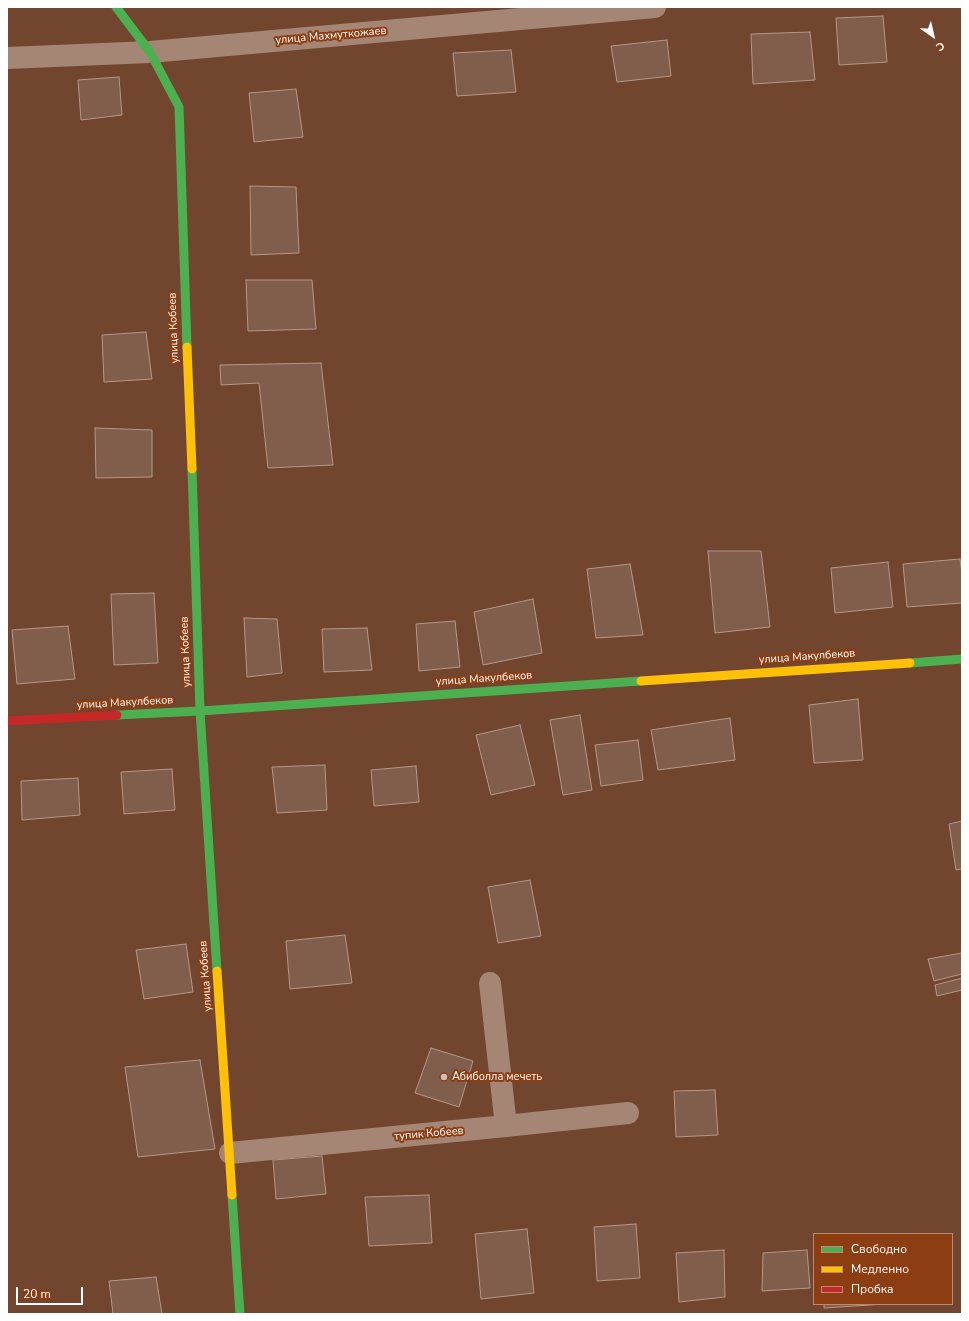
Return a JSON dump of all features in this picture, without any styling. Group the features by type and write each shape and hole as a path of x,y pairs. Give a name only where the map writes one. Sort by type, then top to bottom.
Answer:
{"street":[{"name":"улица Кобеев","path":"116,7 150,52 179,107 200,711 240,1314"},
{"name":"улица Махмуткожаев","path":"7,58 150,52 655,7"},
{"name":"улица Макулбеков","path":"7,721 200,711 962,659"},
{"path":"490,983 506,1126"},
{"name":"тупик Кобеев","path":"230,1153 628,1113"}],"building":[{"path":"883,16 887,62 839,65 836,18"},
{"path":"810,32 815,80 753,84 751,34"},
{"path":"667,40 671,76 617,82 611,46"},
{"path":"511,50 516,92 457,96 453,53"},
{"path":"119,77 122,115 81,120 78,80"},
{"path":"296,89 303,137 254,142 249,93"},
{"path":"250,186 296,187 299,253 251,255"},
{"path":"246,280 312,280 316,329 248,331"},
{"path":"146,332 152,379 104,382 102,335"},
{"path":"321,363 333,465 268,468 259,383 221,385 220,365"},
{"path":"95,428 152,430 152,477 96,478"},
{"path":"708,551 761,551 770,627 715,633"},
{"path":"960,559 962,574 962,603 907,607 903,564"},
{"path":"888,562 893,607 835,613 831,568"},
{"path":"630,564 643,635 596,638 587,569"},
{"path":"154,593 158,663 114,665 111,594"},
{"path":"533,599 542,653 483,665 474,612"},
{"path":"244,618 277,619 282,673 247,677"},
{"path":"455,621 460,667 419,671 416,624"},
{"path":"68,626 75,679 17,684 12,630"},
{"path":"367,628 372,670 324,672 322,629"},
{"path":"858,699 863,760 814,763 809,705"},
{"path":"580,715 592,790 563,795 550,720"},
{"path":"730,718 735,760 658,770 651,730"},
{"path":"520,725 535,785 491,795 476,735"},
{"path":"638,740 643,780 601,786 595,745"},
{"path":"325,765 327,810 277,813 272,767"},
{"path":"416,766 419,802 374,806 371,770"},
{"path":"172,769 175,810 124,814 121,772"},
{"path":"78,778 80,815 22,820 21,781"},
{"path":"962,821 962,869 956,870 949,824"},
{"path":"530,880 541,936 498,943 488,887"},
{"path":"345,935 352,983 290,989 286,941"},
{"path":"186,944 193,992 144,999 136,950"},
{"path":"962,953 962,974 934,981 928,959"},
{"path":"962,978 962,990 937,996 935,985"},
{"name":"Абиболла мечеть","path":"431,1048 473,1061 459,1107 415,1093"},
{"path":"200,1060 215,1149 138,1157 125,1067"},
{"path":"715,1090 718,1135 676,1137 674,1091"},
{"path":"322,1156 326,1194 276,1199 273,1160"},
{"path":"429,1195 432,1243 369,1246 365,1197"},
{"path":"636,1224 640,1278 597,1281 594,1227"},
{"path":"527,1229 534,1293 481,1299 475,1234"},
{"path":"724,1250 725,1297 679,1302 676,1253"},
{"path":"807,1250 810,1288 762,1291 763,1253"},
{"path":"156,1277 162,1314 113,1314 109,1281"},
{"path":"824,1305 870,1305 824,1308"}],"traffic: fast":[{"path":"116,7 150,52 179,107 187,347"},
{"path":"192,469 200,711 217,971"},
{"path":"910,663 962,659"},
{"path":"117,715 200,711 641,681"},
{"path":"232,1195 240,1314"}],"traffic: slow":[{"path":"187,347 192,469"},
{"path":"641,681 910,663"},
{"path":"217,971 232,1195"}],"traffic: jam":[{"path":"7,721 117,715"}],"place":[{"name":"Абиболла мечеть","path":"444,1077"}]}
